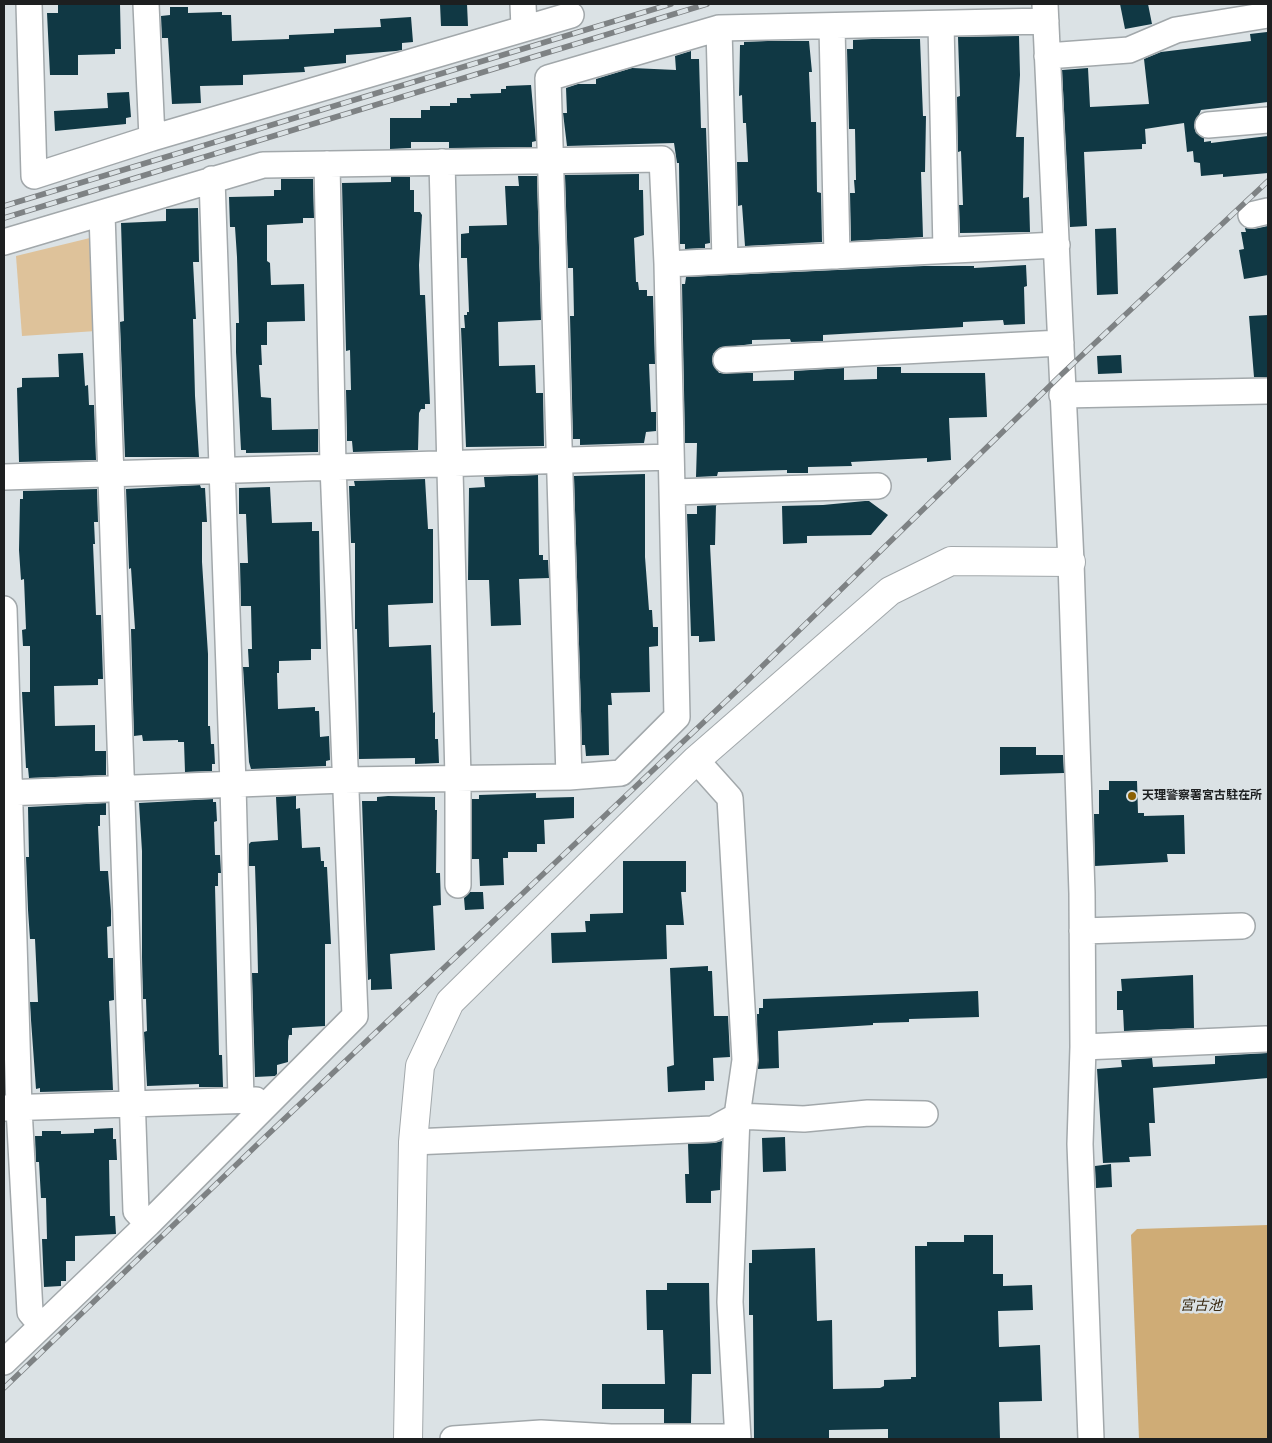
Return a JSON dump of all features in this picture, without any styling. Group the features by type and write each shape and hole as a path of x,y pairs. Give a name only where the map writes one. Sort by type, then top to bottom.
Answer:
{"street":[{"path":"29,4 34,176 524,16 571,15"},
{"path":"146,4 152,138"},
{"path":"569,778 548,78 719,28 941,24 1046,12 1071,562 1082,930 1083,1046 1080,1144 1091,1439"},
{"path":"1048,56 1129,50 1176,30 1268,15"},
{"path":"941,24 946,250"},
{"path":"832,26 837,256"},
{"path":"719,28 726,261"},
{"path":"1208,125 1268,120"},
{"path":"4,242 263,165 550,159 662,159 667,264 677,717 621,773 569,778 344,780 6,793"},
{"path":"442,162 458,778 458,885"},
{"path":"4,1362 148,1224 355,1016 344,780 333,466 327,164"},
{"path":"212,179 233,784 241,1100"},
{"path":"102,214 136,1211 148,1224"},
{"path":"667,264 1056,244"},
{"path":"726,360 1061,343"},
{"path":"1062,396 1268,391"},
{"path":"4,477 671,457"},
{"path":"672,492 878,486"},
{"path":"408,1439 413,1142 420,1066 450,1002 696,760 890,591 951,561 1071,562"},
{"path":"4,609 11,1108 30,1312 41,1325"},
{"path":"453,1439 541,1433 611,1437 738,1438 730,1302 737,1116 745,1060 730,798 696,760"},
{"path":"1082,930 1242,926"},
{"path":"1083,1046 1266,1039"},
{"path":"11,1108 241,1100 269,1101"},
{"path":"413,1142 713,1129 737,1116 804,1119 868,1113 925,1114"}],"shaded area":[{"path":"94,237 96,331 22,336 16,256"}],"water":[{"name":"宮古池","path":"1268,1225 1268,1439 1139,1439 1131,1235 1137,1229"}],"building":[{"path":"58,4 120,4 121,49 115,49 115,54 78,55 78,75 50,75 47,13 58,13"},
{"path":"440,4 467,4 468,26 441,26"},
{"path":"1120,4 1148,4 1152,24 1125,29"},
{"path":"170,7 188,7 188,13 222,12 222,15 231,15 232,41 289,39 289,35 334,33 334,29 381,27 380,19 411,17 413,42 402,43 402,50 346,55 346,63 304,67 305,72 243,75 243,85 200,86 201,103 172,104 168,38 162,38 161,16 170,15"},
{"path":"1267,32 1268,102 1201,110 1194,126 1196,133 1204,138 1204,142 1211,141 1211,143 1268,136 1268,173 1223,177 1223,174 1201,176 1200,163 1194,162 1193,151 1187,152 1184,123 1145,129 1146,144 1142,144 1142,149 1084,152 1087,226 1070,227 1062,70 1088,68 1090,107 1149,104 1144,59 1161,52 1251,41 1250,34"},
{"path":"1019,36 1020,75 1016,137 1024,137 1023,198 1029,197 1030,232 960,233 959,205 963,205 961,151 958,152 957,97 960,96 958,37"},
{"path":"920,39 923,116 926,116 925,172 921,172 923,237 851,241 850,193 855,193 854,180 856,180 855,129 849,129 847,49 853,49 853,40"},
{"path":"809,41 812,72 809,72 811,122 816,122 817,192 821,193 822,242 745,246 742,205 738,206 737,162 748,162 746,123 743,123 742,95 739,96 740,45 744,45 744,42"},
{"path":"691,51 691,59 699,59 701,128 706,128 710,243 705,244 705,248 685,249 685,244 680,244 679,163 677,163 674,143 567,146 563,113 567,113 566,88 578,84 596,84 596,79 632,68 676,70 675,56"},
{"path":"531,85 536,141 532,142 532,147 449,148 449,142 411,142 411,148 390,149 390,118 421,118 421,110 430,110 430,106 450,106 450,103 457,103 457,98 471,98 470,94 501,93 501,89 506,89 506,86"},
{"path":"129,92 131,117 126,118 126,124 55,131 54,111 108,108 107,93"},
{"path":"639,174 639,190 643,190 644,235 634,238 636,282 638,282 639,290 647,290 647,296 653,296 655,364 649,364 651,412 656,412 656,431 646,432 644,443 580,445 580,439 573,439 570,316 574,316 573,268 568,268 565,175"},
{"path":"518,176 537,176 541,320 498,322 499,366 535,365 536,393 543,393 544,446 466,447 461,328 465,328 464,315 467,315 467,312 469,312 467,258 461,258 461,234 469,233 469,226 507,225 505,186 519,186"},
{"path":"391,177 410,177 410,190 414,190 414,212 420,212 422,215 419,265 420,295 425,295 430,404 425,404 425,409 421,409 419,413 418,450 353,452 352,441 347,441 346,390 351,390 350,350 346,351 342,183 391,182"},
{"path":"281,179 313,179 314,218 303,218 303,223 267,225 267,261 270,263 271,285 304,284 305,321 267,322 267,345 261,345 262,365 259,365 261,397 271,398 272,430 318,429 318,452 246,453 246,450 241,450 236,352 236,323 239,323 237,257 235,227 230,227 229,197 274,196 274,190 281,190"},
{"path":"198,208 199,262 193,262 196,319 193,319 199,457 125,457 120,322 124,321 121,223 166,221 166,209"},
{"path":"1268,226 1268,275 1244,279 1239,250 1244,249 1241,232 1246,232 1245,228 1254,229"},
{"path":"1116,228 1118,294 1097,295 1095,229"},
{"path":"1026,265 1027,286 1024,287 1025,324 1004,325 1003,320 963,322 963,327 823,335 823,341 791,342 790,339 752,340 752,344 719,348 713,354 712,361 719,373 753,373 753,381 794,380 794,371 844,368 844,380 877,379 877,367 901,367 901,373 985,373 987,417 949,418 951,460 927,462 927,458 851,462 852,466 808,467 808,473 787,473 787,470 718,472 717,476 696,477 697,443 685,443 682,284 685,284 686,277 924,266 974,266 974,268"},
{"path":"1268,315 1268,377 1254,377 1249,316"},
{"path":"83,353 85,386 88,385 89,405 94,405 96,460 19,462 17,388 22,387 22,378 59,377 58,354"},
{"path":"1121,355 1122,373 1098,374 1097,356"},
{"path":"645,474 645,557 649,610 652,610 653,627 658,627 658,646 649,647 650,692 611,693 612,705 608,705 609,755 586,756 585,745 582,745 574,476"},
{"path":"538,475 539,555 543,555 543,560 548,560 549,578 519,579 521,625 491,626 489,580 468,580 469,488 485,487 484,477"},
{"path":"425,479 428,529 433,529 433,603 388,605 389,647 431,645 433,713 435,712 435,739 438,739 439,763 415,764 415,758 359,759 357,629 355,629 355,543 351,543 349,486 355,486 354,481"},
{"path":"200,485 201,488 205,488 207,522 202,522 202,562 208,654 208,726 210,726 211,744 214,744 215,764 212,764 212,771 185,772 184,742 178,742 178,740 143,741 142,735 134,736 131,629 135,629 131,568 129,569 126,489"},
{"path":"270,487 272,523 312,522 312,531 319,531 321,649 311,649 311,660 279,661 279,673 277,673 278,709 315,707 315,711 319,711 320,737 329,736 330,760 326,761 326,766 251,769 249,762 243,667 249,667 248,649 252,649 251,606 241,606 240,563 248,563 246,514 239,514 239,488"},
{"path":"97,489 98,522 94,522 95,544 93,544 96,615 101,615 103,679 98,679 98,685 54,686 55,726 95,725 95,751 106,751 106,775 29,778 28,768 26,768 22,692 30,692 30,646 23,646 22,630 26,629 24,579 21,580 19,550 20,499 23,499 23,491"},
{"path":"869,501 888,515 871,535 807,536 807,543 783,544 782,506"},
{"path":"716,505 715,545 710,545 715,641 699,642 699,636 691,636 687,514 697,514 697,506"},
{"path":"1000,747 1036,747 1036,755 1063,755 1064,773 1000,775"},
{"path":"1109,781 1137,781 1138,813 1144,813 1144,816 1184,815 1185,854 1167,854 1168,862 1095,866 1094,814 1099,814 1099,790 1109,790"},
{"path":"536,793 536,798 574,797 574,818 544,820 545,844 537,844 537,852 508,852 508,858 503,858 504,885 480,886 479,859 472,859 472,799 479,799 479,795"},
{"path":"296,796 296,809 300,808 302,848 320,847 321,861 324,861 324,867 327,867 331,944 325,944 325,1026 292,1028 292,1035 289,1035 288,1041 288,1062 277,1065 277,1074 275,1076 255,1077 252,973 258,973 257,929 255,866 249,866 249,844 251,842 278,840 276,797"},
{"path":"377,797 435,797 435,810 437,810 436,873 440,873 441,905 433,906 435,950 390,954 392,989 371,990 371,979 368,980 362,801 377,801"},
{"path":"213,799 213,802 216,802 217,821 214,822 215,855 220,855 221,873 218,873 218,886 215,886 219,1055 222,1055 223,1087 199,1087 199,1084 147,1086 144,1032 147,1031 146,999 143,999 142,957 142,851 139,803"},
{"path":"106,803 106,815 100,815 100,826 98,826 100,871 108,871 111,911 111,926 107,927 108,958 113,958 114,1000 109,1001 113,1090 40,1092 40,1088 36,1089 30,1002 38,1002 35,939 30,939 28,910 26,857 29,857 28,807"},
{"path":"623,861 686,861 686,892 681,892 684,925 666,925 667,959 552,963 551,933 586,932 585,921 590,921 590,914 623,913"},
{"path":"470,892 483,892 484,909 465,910 464,898"},
{"path":"708,966 708,971 712,971 714,1016 728,1016 730,1057 713,1058 714,1081 705,1081 705,1090 668,1092 667,1067 674,1065 670,968"},
{"path":"1193,975 1194,1028 1124,1031 1123,1010 1117,1010 1117,991 1122,991 1121,979"},
{"path":"978,991 979,1017 909,1019 909,1022 778,1031 779,1068 758,1069 757,1014 759,1014 759,1008 763,1008 763,999"},
{"path":"1268,1053 1268,1078 1153,1088 1155,1123 1149,1123 1151,1156 1129,1157 1130,1162 1103,1163 1097,1069 1122,1067 1121,1060 1152,1058 1153,1067 1215,1064 1215,1056"},
{"path":"113,1128 113,1139 116,1139 117,1160 109,1160 110,1216 115,1216 116,1234 75,1236 75,1261 66,1261 66,1281 61,1281 61,1286 44,1287 42,1239 47,1239 46,1198 41,1198 39,1162 36,1162 35,1136 42,1136 42,1131 61,1131 61,1134 94,1133 94,1129"},
{"path":"785,1137 786,1171 763,1172 762,1138"},
{"path":"722,1141 720,1190 711,1191 711,1203 686,1203 685,1174 689,1174 688,1144"},
{"path":"1111,1164 1112,1187 1096,1188 1095,1166"},
{"path":"964,1235 993,1235 993,1274 1003,1274 1003,1286 1032,1285 1033,1310 998,1311 999,1347 1040,1345 1042,1401 999,1402 1000,1439 888,1439 888,1429 829,1430 829,1439 754,1439 753,1315 749,1315 749,1263 752,1263 752,1250 815,1248 817,1321 832,1320 833,1389 880,1388 884,1386 884,1380 911,1379 911,1377 916,1377 915,1246 927,1246 927,1242 964,1242"},
{"path":"667,1283 709,1283 711,1374 692,1374 691,1423 664,1423 664,1409 602,1409 602,1384 665,1384 663,1330 647,1330 646,1290 667,1290"}],"railway":[{"path":"4,206 671,4"},
{"path":"4,218 707,4"},
{"path":"4,1388 261,1141 743,685 1062,374 1268,181"}],"place":[{"name":"天理警察署宮古駐在所","path":"1132,796"}]}
